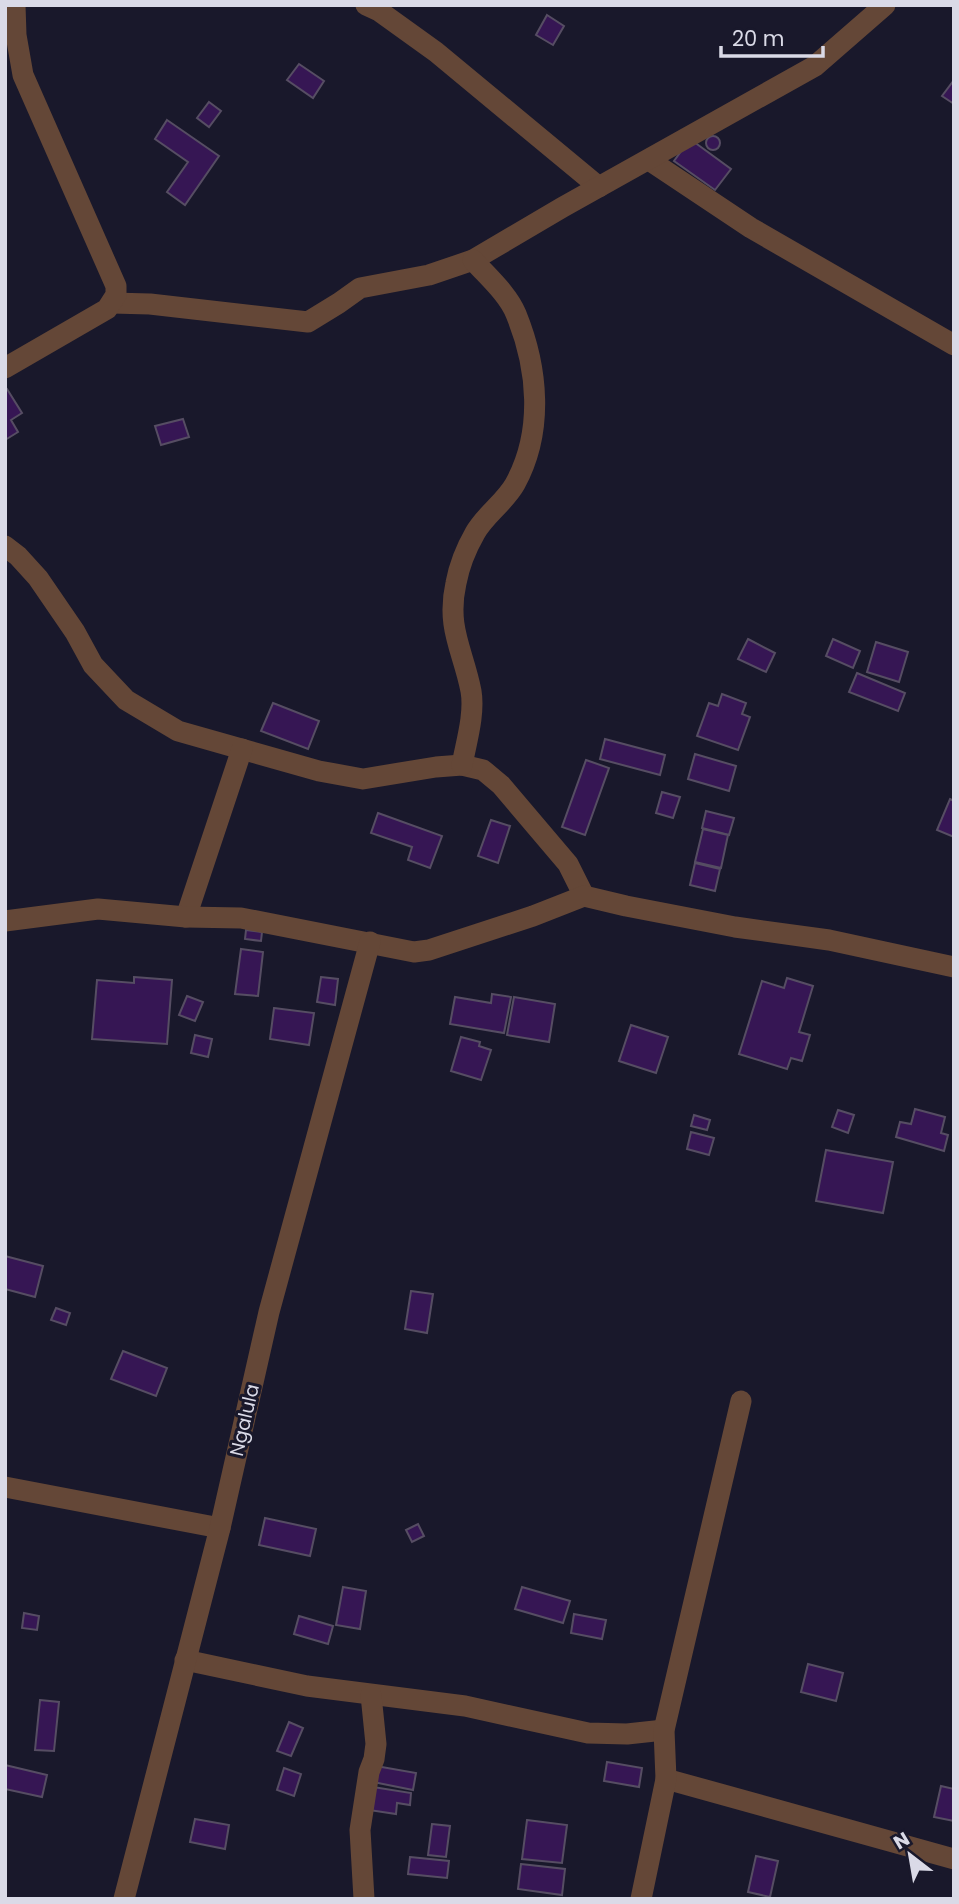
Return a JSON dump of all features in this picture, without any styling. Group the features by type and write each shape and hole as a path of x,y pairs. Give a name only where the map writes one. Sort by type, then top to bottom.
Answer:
{"street":[{"path":"5,368 107,310 112,303 116,286 23,75 16,35 15,5"},
{"path":"366,5 436,52 599,187"},
{"path":"112,303 150,304 308,321 360,288 429,275 473,260 815,66 885,5"},
{"path":"649,160 751,228 954,345"},
{"path":"462,765 470,723 472,693 455,638 452,610 456,581 475,532 514,485 525,460 534,423 535,385 516,312 473,260"},
{"path":"5,546 38,578 75,632 93,665 126,700 178,731 318,771 363,779 462,765 483,770 501,785 568,864 584,896"},
{"path":"186,917 242,749"},
{"path":"5,921 98,909 186,917 241,918 414,952 429,950 533,916 584,896 735,927 829,940 954,967"},
{"name":"Ngalula","path":"124,1899 220,1528 269,1311 370,942"},
{"path":"640,1899 666,1779 664,1730 741,1401"},
{"path":"5,1487 220,1528"},
{"path":"185,1660 307,1686 465,1706 587,1733 627,1734 664,1730"},
{"path":"364,1899 360,1830 376,1744 371,1695"},
{"path":"666,1779 954,1859"}],"building":[{"path":"547,15 564,26 553,45 536,35"},
{"path":"299,64 324,81 313,98 287,80"},
{"path":"954,80 954,104 942,96"},
{"path":"209,102 221,111 209,127 197,118"},
{"path":"167,120 219,156 185,205 167,192 188,162 155,139"},
{"path":"710,136 716,136 720,143 716,150 710,150 706,146 706,140"},
{"path":"690,139 731,169 715,190 674,161"},
{"path":"7,389 22,413 11,420 18,432 5,440 5,390"},
{"path":"183,419 189,437 161,445 155,426"},
{"path":"748,639 775,653 766,672 738,659"},
{"path":"833,639 860,651 853,668 826,656"},
{"path":"876,642 908,652 899,682 867,672"},
{"path":"857,673 905,693 898,711 849,692"},
{"path":"722,694 746,703 742,714 750,717 738,750 697,736 709,703 718,706"},
{"path":"273,703 319,721 308,749 261,731"},
{"path":"605,739 665,755 660,775 600,759"},
{"path":"695,754 736,766 729,791 688,779"},
{"path":"586,760 609,768 585,835 562,827"},
{"path":"662,792 680,797 673,818 656,813"},
{"path":"950,799 954,801 954,837 937,830"},
{"path":"706,811 734,818 729,835 702,828"},
{"path":"378,813 442,836 430,868 408,860 412,847 371,833"},
{"path":"491,820 510,826 498,863 478,856"},
{"path":"703,829 728,835 721,868 695,862"},
{"path":"695,863 720,869 715,891 690,885"},
{"path":"246,930 262,932 261,941 245,939"},
{"path":"241,949 263,952 258,996 235,994"},
{"path":"134,977 172,980 167,1044 92,1039 97,980 134,983"},
{"path":"321,977 338,979 335,1005 317,1002"},
{"path":"787,978 813,986 799,1032 810,1035 802,1061 791,1058 787,1069 739,1054 762,981 784,988"},
{"path":"492,994 511,997 504,1033 450,1024 455,997 491,1003"},
{"path":"187,996 203,1002 195,1021 179,1015"},
{"path":"514,997 555,1004 549,1042 507,1035"},
{"path":"274,1008 314,1013 309,1045 270,1039"},
{"path":"631,1025 668,1037 656,1073 619,1061"},
{"path":"195,1035 212,1039 208,1057 191,1053"},
{"path":"461,1037 480,1042 479,1046 491,1050 481,1080 451,1071"},
{"path":"915,1109 945,1117 941,1133 948,1135 944,1151 896,1137 900,1122 911,1124"},
{"path":"838,1110 854,1115 848,1133 832,1127"},
{"path":"694,1115 710,1120 707,1130 691,1126"},
{"path":"691,1132 714,1138 709,1155 687,1149"},
{"path":"826,1150 893,1162 883,1213 816,1201"},
{"path":"5,1256 43,1266 35,1297 5,1289"},
{"path":"411,1291 433,1294 427,1333 405,1329"},
{"path":"56,1308 70,1313 66,1325 51,1320"},
{"path":"123,1351 167,1368 156,1396 111,1379"},
{"path":"265,1518 316,1529 310,1556 259,1545"},
{"path":"418,1524 424,1536 412,1542 406,1530"},
{"path":"343,1587 366,1591 360,1629 336,1625"},
{"path":"522,1587 570,1601 563,1623 515,1609"},
{"path":"24,1613 39,1616 37,1630 22,1628"},
{"path":"574,1614 606,1620 602,1639 571,1633"},
{"path":"299,1616 333,1626 328,1644 294,1634"},
{"path":"808,1664 843,1673 836,1701 801,1692"},
{"path":"40,1700 59,1702 54,1751 35,1750"},
{"path":"289,1722 303,1728 291,1756 277,1751"},
{"path":"607,1762 642,1768 639,1787 604,1781"},
{"path":"5,1765 47,1775 42,1797 5,1789"},
{"path":"376,1766 416,1773 413,1790 373,1782"},
{"path":"284,1768 301,1774 294,1796 277,1790"},
{"path":"941,1786 954,1789 954,1821 934,1817"},
{"path":"373,1787 411,1793 410,1805 397,1803 396,1814 369,1810"},
{"path":"195,1819 229,1825 225,1849 190,1842"},
{"path":"527,1820 567,1825 562,1863 522,1859"},
{"path":"432,1824 450,1826 446,1857 428,1855"},
{"path":"756,1856 778,1861 770,1897 748,1892"},
{"path":"410,1857 449,1861 447,1878 408,1874"},
{"path":"521,1864 565,1869 562,1895 518,1889"}]}
